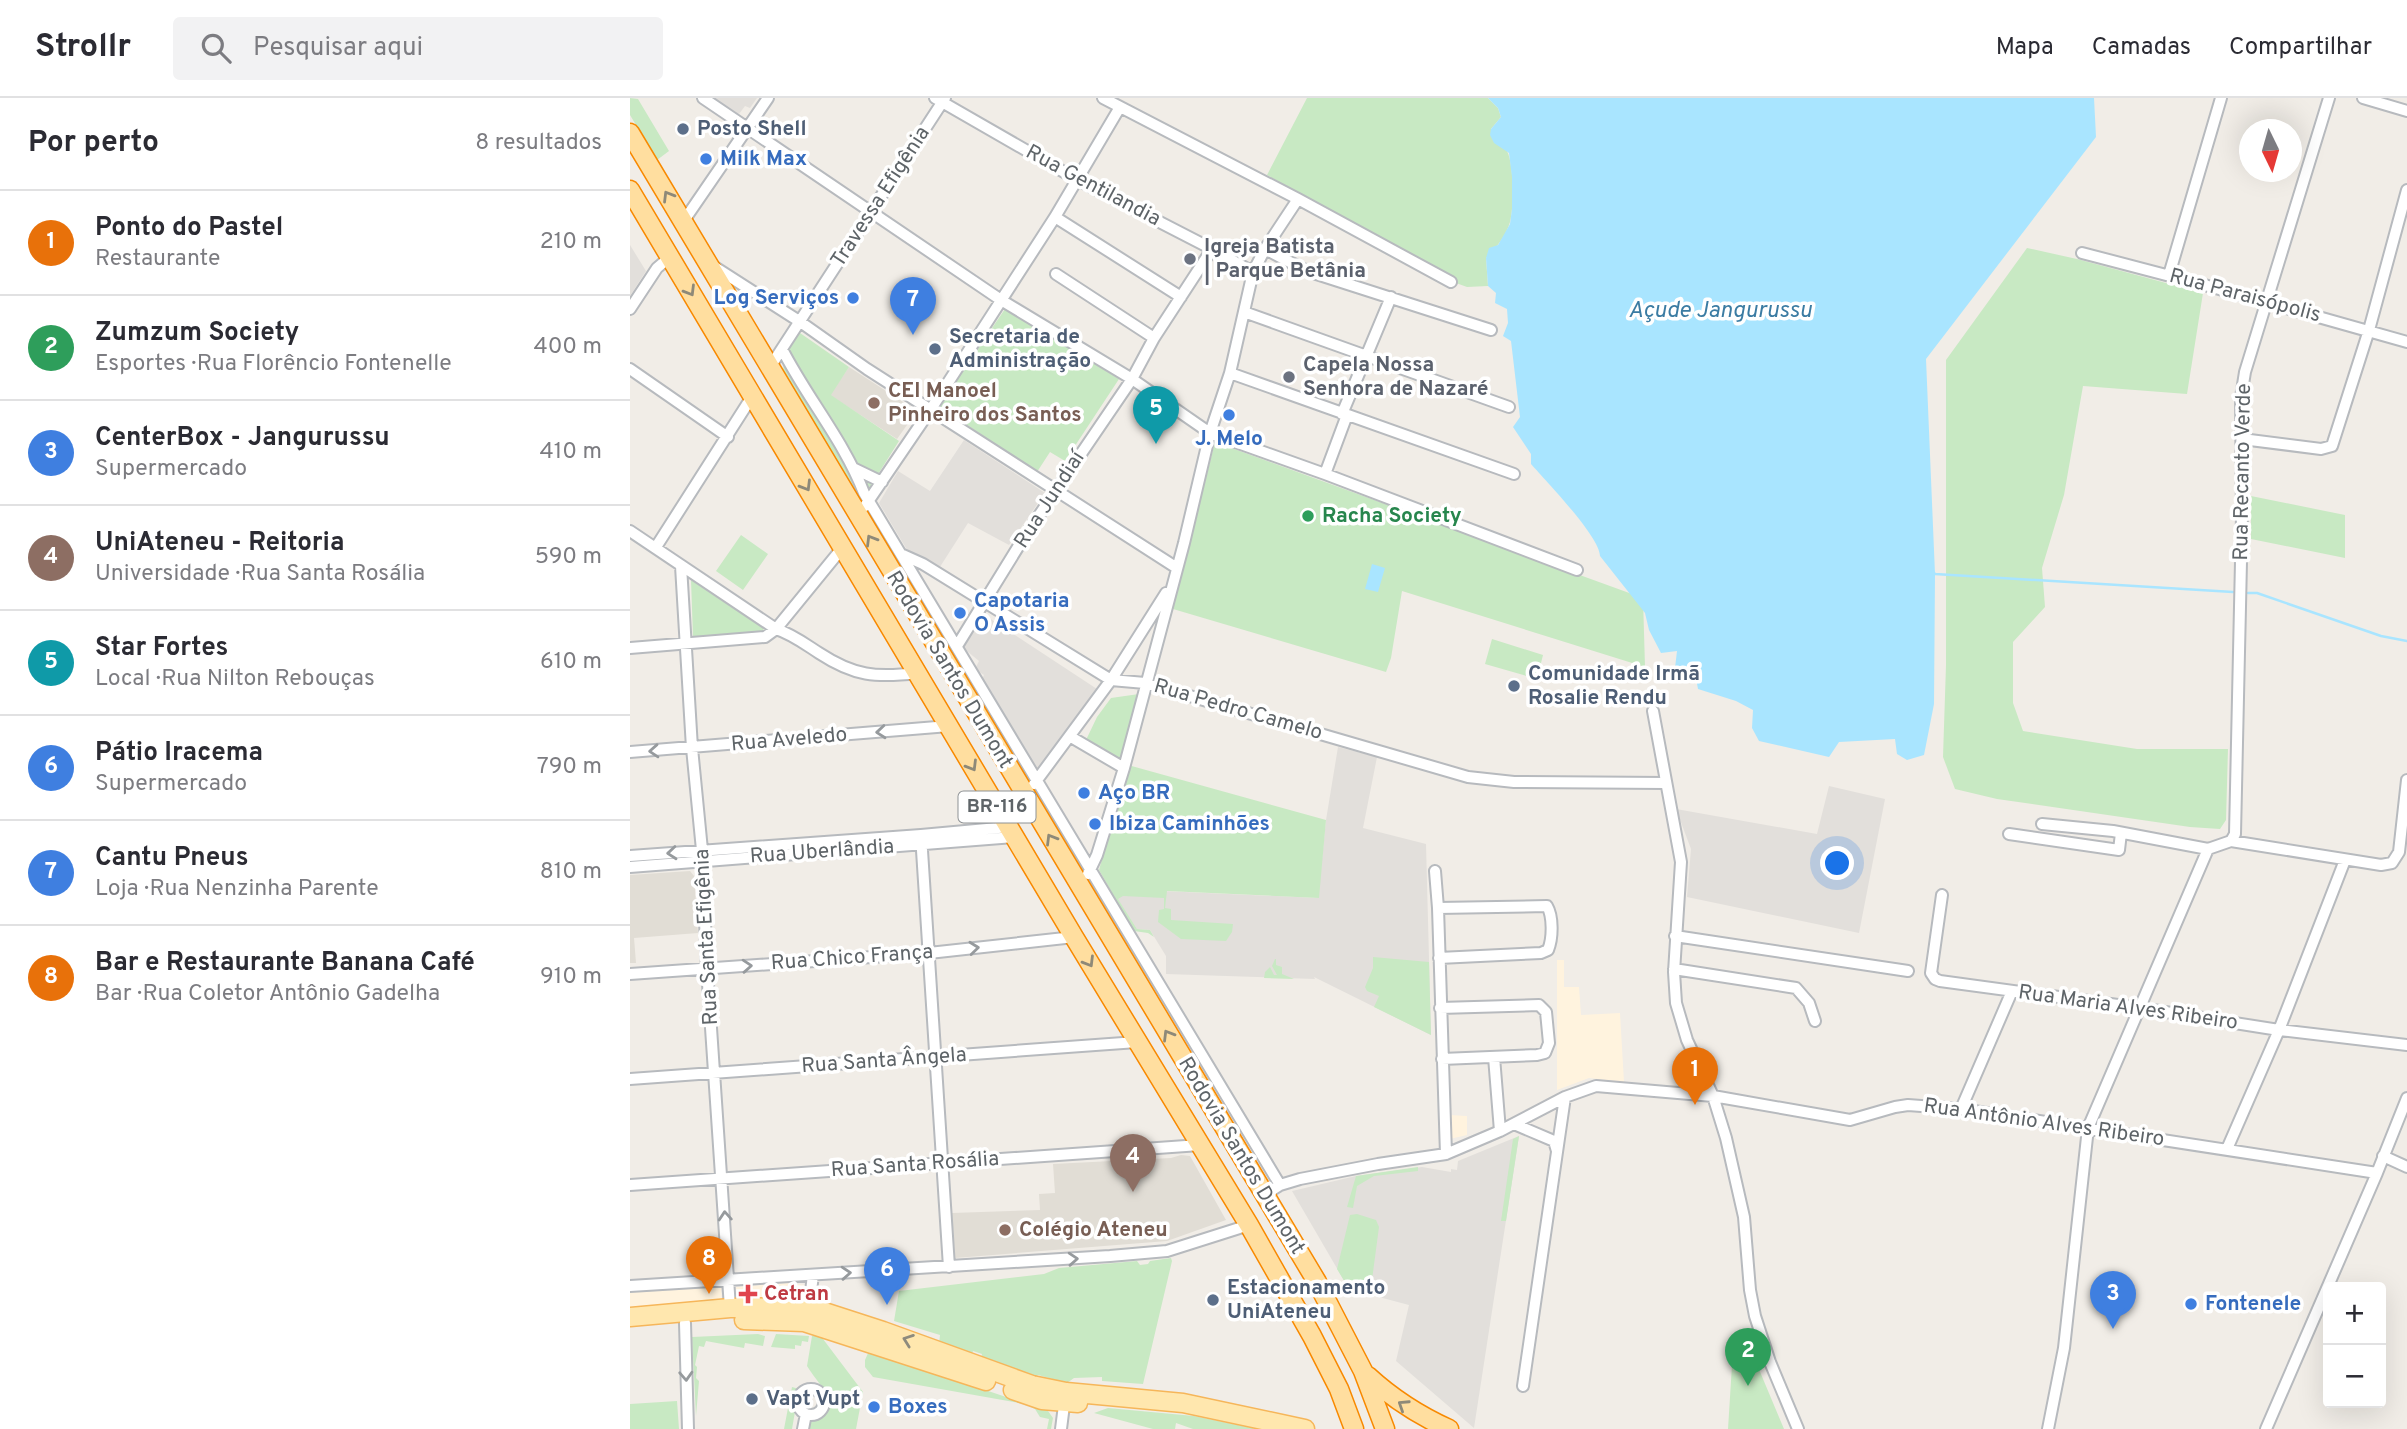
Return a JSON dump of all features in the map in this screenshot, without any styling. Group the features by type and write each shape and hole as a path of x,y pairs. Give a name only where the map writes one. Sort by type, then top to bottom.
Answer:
{"highway":[{"name":"Rodovia Santos Dumont","path":"630,133 857,516 1030,786 1081,888 1317,1282 1363,1371 1385,1429"},
{"name":"Rodovia Santos Dumont","path":"630,190 1011,832 1249,1226 1339,1389 1354,1429"},
{"path":"1363,1371 1405,1407 1449,1429"}],"main road":[{"path":"630,1317 730,1308 809,1307 1065,1397 1092,1403 1177,1409 1275,1429"},
{"path":"630,1327 761,1319 804,1322 1042,1400 1065,1397 1183,1403 1305,1429"}],"street":[{"path":"703,98 1002,300 1132,379 1210,433 1577,570"},
{"path":"683,222 768,98"},
{"path":"1103,98 1451,282"},
{"path":"2169,275 2221,98"},
{"name":"Rua Recanto Verde","path":"2231,841 2235,834 2237,818 2241,397 2245,372 2329,98"},
{"path":"2363,98 2407,111"},
{"name":"Rua Gentilandia","path":"941,100 1076,179 1212,248 1252,272"},
{"name":"Travessa Efigênia","path":"770,367 941,100"},
{"path":"857,516 1002,300 1120,107"},
{"path":"2242,439 2328,449 2332,446 2369,330 2407,190"},
{"path":"1081,888 1090,870 1124,768 1210,433 1230,373 1252,272 1298,199"},
{"path":"1055,217 1181,297"},
{"name":"Rua Jundiaí","path":"957,646 1055,490 1132,379 1154,338 1212,248"},
{"path":"1265,249 1307,271 1491,330"},
{"name":"Rua Paraisópolis","path":"2082,253 2407,342"},
{"path":"630,309 657,268 670,257"},
{"path":"707,264 727,274 867,369 1177,568"},
{"path":"1056,274 1154,338"},
{"path":"1325,474 1367,355 1391,297"},
{"path":"1244,313 1509,407"},
{"path":"782,348 853,468 869,501 957,646 1030,786 1090,870 1280,1185"},
{"path":"630,369 727,437"},
{"path":"1230,373 1514,474"},
{"path":"656,547 753,395"},
{"path":"853,468 882,482"},
{"path":"630,531 776,629 853,672 878,676 917,673"},
{"path":"630,542 644,541"},
{"path":"630,648 761,639 776,629 843,547"},
{"name":"Rua Pedro Camelo","path":"903,555 923,564 1111,680 1145,683 1468,777 1514,782 1666,783"},
{"name":"Rua Santa Efigênia","path":"681,566 692,748 703,856 707,969 730,1308"},
{"path":"1030,786 1071,737 1173,583"},
{"path":"1653,711 1681,862 1681,890 1675,936 1676,1003 1713,1096 1726,1138 1744,1217 1750,1290 1755,1315 1770,1362 1798,1429"},
{"name":"Rua Aveledo","path":"630,752 949,726"},
{"path":"1071,737 1124,768"},
{"path":"2042,824 2121,833 2208,849 2231,841 2381,865 2396,860 2407,780"},
{"name":"Rua Uberlândia","path":"630,856 703,856 1011,832"},
{"path":"2009,834 2119,850 2121,833"},
{"path":"922,840 949,1267"},
{"path":"2048,1429 2064,1348 2088,1128 2208,849"},
{"name":"Rua Uberlândia","path":"630,867 703,856"},
{"path":"2227,1149 2279,1030 2345,860"},
{"path":"1435,871 1446,1154"},
{"name":"Rua Maria Alves Ribeiro","path":"1942,895 1933,977 1940,981 2140,1007 2279,1030 2407,1045"},
{"path":"1438,908 1549,907 1551,941 1548,950 1529,955 1438,958"},
{"path":"1675,936 1908,971"},
{"name":"Rua Chico França","path":"630,974 929,953 1074,937"},
{"path":"1674,969 1796,988 1809,1003 1815,1021"},
{"path":"1961,1109 2012,991"},
{"path":"1440,1008 1532,1005 1543,1008 1548,1018 1548,1048 1545,1053 1530,1056 1442,1059"},
{"name":"Rua Santa Ângela","path":"630,1079 1137,1041"},
{"path":"1494,1057 1500,1131"},
{"name":"Rua Antônio Alves Ribeiro","path":"1264,1195 1280,1185 1341,1170 1446,1154 1500,1131 1565,1097 1596,1086 1713,1096 1850,1120 1908,1105 1961,1109 2377,1173"},
{"path":"1523,1386 1565,1097"},
{"path":"2266,1429 2407,1098"},
{"path":"1514,1124 1554,1142 1557,1151"},
{"name":"Rua Santa Rosália","path":"630,1185 1200,1145"},
{"path":"2383,1156 2407,1167"},
{"path":"630,1286 1167,1251 1249,1226"},
{"path":"809,1307 813,1275"},
{"path":"685,1323 688,1429"},
{"path":"1060,1429 1065,1397"},
{"path":"803,1429 806,1414"}],"shaded area":[{"path":"715,98 757,98 750,108 745,106 739,114"},
{"path":"630,245 646,271 630,296"},
{"name":"CEI Manoel Pinheiro dos Santos","path":"849,367 917,411 897,439 830,395"},
{"path":"964,440 1045,493 1009,545 968,523 938,570 906,548 879,503 898,471 930,491"},
{"path":"983,614 1097,689 1047,764 1037,772 982,679 984,675 975,669 979,661 962,647"},
{"path":"1338,747 1377,757 1363,828 1426,844 1431,1035 1314,977 1315,979 1166,974 1166,956 1150,930 1137,929 1113,892 1118,889 1318,898 1326,820"},
{"path":"1829,786 1885,799 1859,933 1687,897 1691,849 1676,809 1817,834"},
{"path":"690,871 694,876 698,933 634,938 636,963 630,963 630,875"},
{"path":"1557,960 1564,960 1564,987 1579,987 1581,1015 1620,1013 1624,1082 1589,1078 1557,1090"},
{"path":"1449,1115 1467,1116 1467,1135 1450,1139"},
{"path":"1519,1136 1474,1428 1396,1361 1409,1305 1349,1289 1292,1191 1356,1176 1422,1167 1451,1172 1451,1169 1457,1170 1458,1161"},
{"path":"1190,1156 1226,1220 1167,1241 955,1258 952,1213 1040,1210 1039,1194 1055,1193 1053,1164 1171,1158"},
{"path":"789,1283 805,1285 803,1299 738,1301 736,1287"},
{"path":"721,1286 722,1303 630,1310 630,1292"}],"green space":[{"path":"630,98 638,99 669,151 657,160 630,115"},
{"path":"1307,98 1488,98 1498,108 1501,117 1491,129 1504,145 1509,157 1512,206 1506,232 1486,258 1488,286 1467,287 1456,283 1267,175"},
{"path":"2027,248 2203,293 2187,394 2083,386 2064,495 2042,568 2045,607 2013,642 2013,703 2023,731 2137,749 2228,749 2226,820 2220,829 1997,799 1955,789 1943,757 1946,665 1946,360"},
{"path":"1005,309 1119,379 1065,461 1050,452 1037,472 939,406"},
{"path":"800,333 849,367 831,395 899,441 863,498 858,499 783,372 787,350"},
{"name":"Racha Society","path":"1215,442 1643,598 1645,667 1402,591 1391,658 1386,672 1173,609"},
{"path":"2251,496 2345,515 2345,558 2251,539"},
{"path":"741,535 768,554 743,590 716,571"},
{"path":"691,580 763,628 764,631 693,637"},
{"path":"1492,639 1543,655 1537,679 1485,664"},
{"path":"1139,694 1120,761 1086,740 1097,717 1111,698"},
{"path":"1128,765 1326,820 1319,898 1167,891 1165,908 1171,909 1171,920 1233,924 1232,932 1226,941 1181,939 1158,922 1159,910 1164,909 1164,898 1123,896 1118,899 1137,929 1150,930 1154,937 1148,933 1134,931 1099,870"},
{"path":"1373,957 1429,962 1431,1035 1374,1007 1379,996 1367,991 1365,987 1373,968"},
{"path":"1275,959 1276,965 1282,967 1282,974 1294,979 1264,978 1270,967 1274,975 1277,975 1272,966"},
{"path":"1519,1136 1506,1221 1501,1221 1513,1139"},
{"path":"1418,1167 1418,1171 1374,1176 1357,1186 1353,1208 1347,1207 1356,1176"},
{"path":"1357,1214 1376,1220 1379,1227 1370,1295 1349,1289 1337,1269 1350,1215"},
{"path":"1171,1258 1143,1384 1102,1381 1102,1377 1074,1378 1067,1383 1038,1375 1034,1378 981,1359 982,1354 973,1351 971,1356 939,1344 940,1335 894,1321 899,1291 1044,1274 1059,1268 1137,1261 1140,1265"},
{"path":"776,1334 809,1336 808,1342 802,1341 801,1346 795,1345 795,1349 771,1347"},
{"path":"820,1335 863,1392 856,1429 807,1429 808,1424 819,1417 828,1403 827,1396 807,1366 812,1336"},
{"path":"765,1336 763,1346 745,1343 744,1348 706,1341 704,1347 699,1346 695,1365 696,1378 699,1381 696,1416 692,1337"},
{"path":"869,1351 1048,1411 1053,1418 1051,1429 1047,1429 1049,1419 1040,1417 1035,1409 1025,1404 873,1377 865,1367"},
{"path":"1732,1365 1758,1367 1784,1429 1728,1429"},
{"path":"792,1387 799,1389 792,1429 784,1429"},
{"path":"677,1401 679,1429 630,1429 630,1404"},
{"path":"1108,1408 1194,1416 1257,1429 1193,1429 1176,1423 1175,1429 1153,1429 1094,1413"}],"water":[{"name":"Açude Jangurussu","path":"1488,98 2094,98 2096,137 1926,359 1935,574 1934,704 1924,755 1907,760 1897,754 1895,739 1839,742 1829,757 1759,741 1752,728 1753,710 1736,701 1698,689 1696,678 1675,668 1677,651 1661,653 1649,630 1645,613 1600,556 1598,547 1582,523 1531,464 1531,454 1513,427 1520,417 1511,341 1503,336 1508,323 1507,309 1495,303 1496,293 1488,286 1486,258 1489,248 1498,245 1510,224 1512,177 1509,153 1494,143 1490,135 1491,129 1501,117 1498,108"},
{"path":"1372,564 1385,568 1378,592 1365,589"}],"waterway":[{"path":"1933,572 2233,592"},
{"path":"2248,593 2257,593 2381,636 2407,641"}],"place":[{"name":"Posto Shell","path":"683,129"},
{"name":"Milk Max","path":"706,159"},
{"name":"Igreja Batista | Parque Betânia","path":"1190,259"},
{"name":"Log Serviços","path":"853,298"},
{"name":"Cantu Pneus","path":"913,335"},
{"name":"Secretaria de Administração","path":"935,349"},
{"name":"Capela Nossa Senhora de Nazaré","path":"1289,377"},
{"name":"CEI Manoel Pinheiro dos Santos","path":"874,403"},
{"name":"J. Melo","path":"1229,415"},
{"name":"Star Fortes","path":"1156,444"},
{"name":"Racha Society","path":"1308,516"},
{"name":"Capotaria O Assis","path":"960,613"},
{"name":"Comunidade Irmã Rosalie Rendu","path":"1514,686"},
{"name":"Aço BR","path":"1084,793"},
{"name":"Ibiza Caminhões","path":"1095,824"},
{"name":"Ponto do Pastel","path":"1695,1105"},
{"name":"UniAteneu - Reitoria","path":"1133,1192"},
{"name":"Colégio Ateneu","path":"1005,1230"},
{"name":"Bar e Restaurante Banana Café","path":"709,1294"},
{"name":"Cetran","path":"748,1294"},
{"name":"Estacionamento UniAteneu","path":"1213,1300"},
{"name":"Fontenele","path":"2191,1304"},
{"name":"Pátio Iracema","path":"887,1305"},
{"name":"CenterBox - Jangurussu","path":"2113,1329"},
{"name":"Zumzum Society","path":"1748,1386"},
{"name":"Vapt Vupt","path":"752,1399"},
{"name":"Boxes","path":"874,1407"}]}
